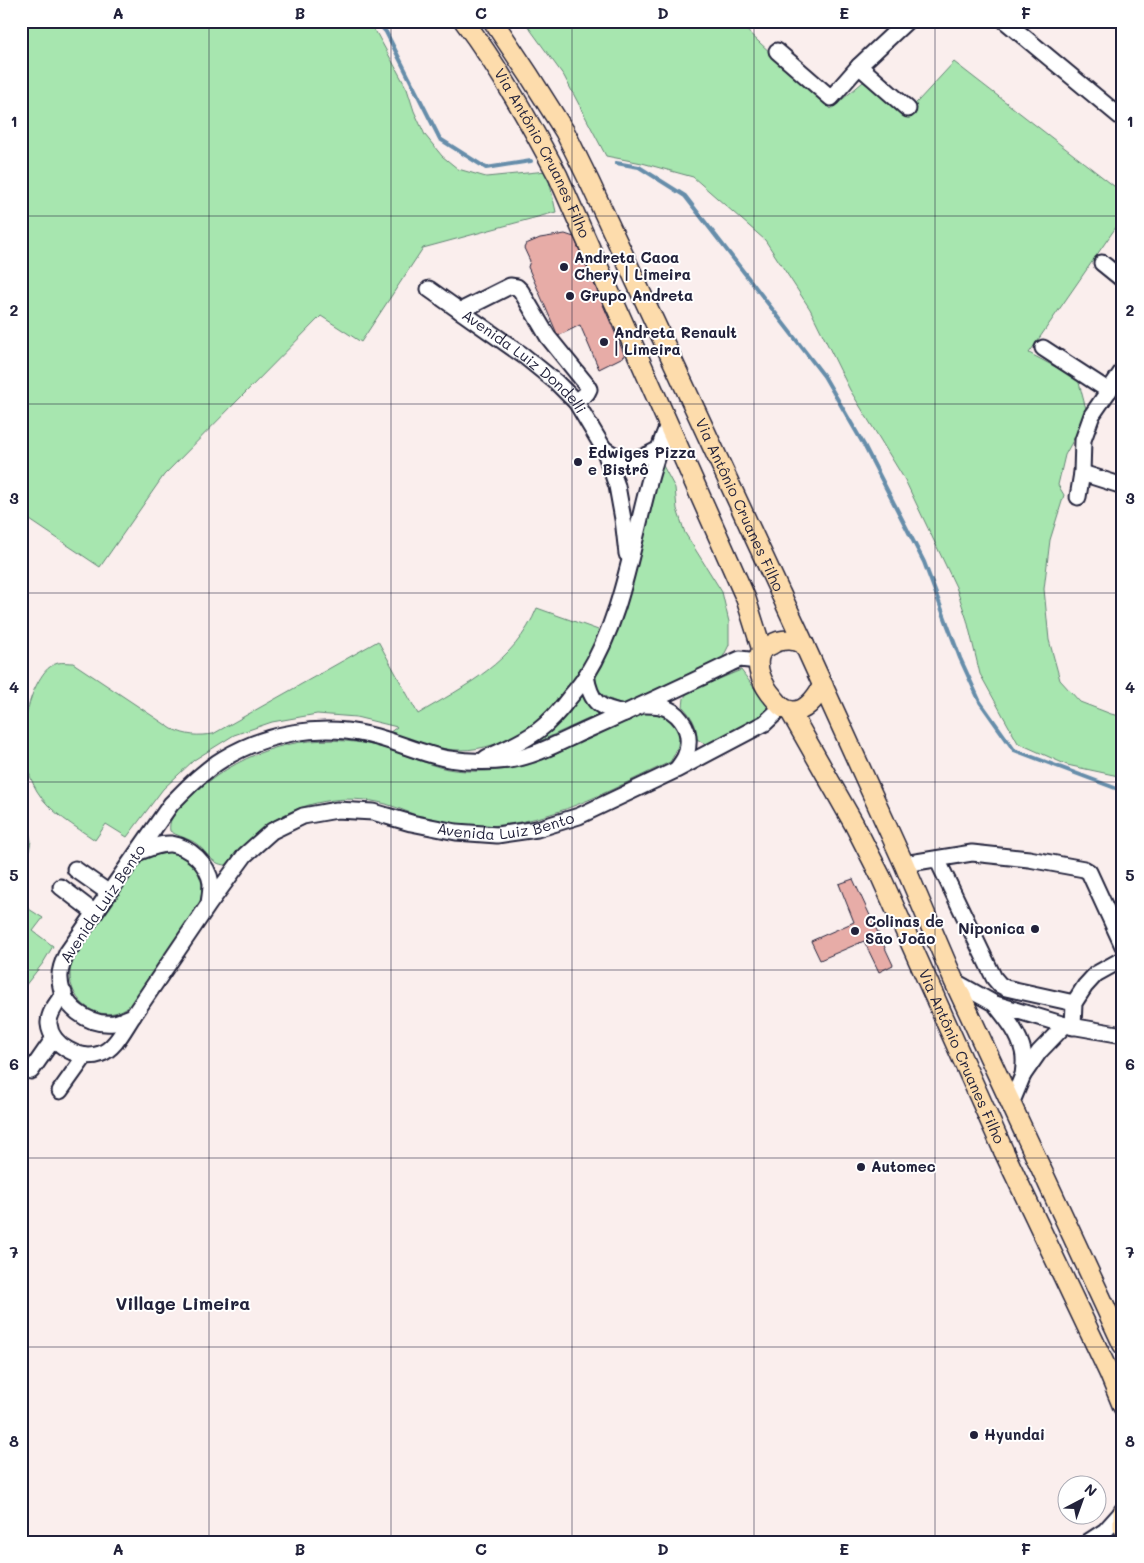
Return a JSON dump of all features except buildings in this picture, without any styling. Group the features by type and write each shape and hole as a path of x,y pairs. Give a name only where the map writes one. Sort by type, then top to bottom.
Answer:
{"main road":[{"name":"Via Antônio Cruanes Filho","path":"464,21 482,45 540,140 558,176 746,598 760,655"},
{"name":"Via Antônio Cruanes Filho","path":"493,21 530,75 565,132 804,644"},
{"path":"790,640 804,644 823,684 818,695 811,703 801,709 786,709 769,693 761,678 760,655 775,642 790,640"},
{"name":"Via Antônio Cruanes Filho","path":"823,684 954,981 1123,1345"},
{"name":"Via Antônio Cruanes Filho","path":"786,709 854,824 881,877 1004,1152 1109,1373 1123,1407"},
{"path":"1123,1512 1123,1527"}],"street":[{"path":"777,51 831,98 859,66 907,21"},
{"path":"1005,21 1123,119"},
{"path":"859,66 908,109"},
{"path":"1102,263 1123,280"},
{"path":"460,311 510,286 517,287 548,337 589,389 576,402"},
{"name":"Avenida Luiz Dondelli","path":"429,289 524,356 556,382 576,402 604,449 617,486 628,563"},
{"path":"1043,348 1109,391"},
{"path":"1078,497 1082,473 1083,440 1092,415 1123,370"},
{"name":"Avenida Luiz Dondelli","path":"477,762 516,744 539,729 561,709 586,676 605,639 619,597 657,450 668,425"},
{"path":"604,449 620,459 632,460 643,458 657,450"},
{"path":"1082,473 1123,486"},
{"name":"Avenida Luiz Bento","path":"760,655 731,663 644,705 540,751 510,760 477,762 448,759 368,734 332,730 293,732 253,744 222,760 191,783 172,804 67,953 61,966 60,980 64,993 71,1007 84,1017 96,1022 115,1023 132,1016 244,855 272,831 303,816 337,810 373,812 411,824 456,832 498,835 537,829 579,816 676,770 765,723 786,709"},
{"path":"586,676 589,690 596,702 608,710 625,713"},
{"path":"644,705 660,706 669,709 680,717 687,730 689,744 685,758 676,770"},
{"path":"137,854 154,846 170,844 186,850 198,858 206,869 211,884 209,904"},
{"path":"904,864 972,853 1084,869 1089,872 1123,946"},
{"path":"937,859 994,978 1000,985 1074,1003"},
{"path":"75,868 109,893"},
{"path":"61,887 95,913"},
{"path":"1011,1104 1024,1075 1039,1052 1069,1026 1074,1003 1085,986 1096,974 1123,959"},
{"path":"954,981 995,1004 1069,1026 1123,1035"},
{"path":"64,993 52,1010 49,1024 54,1038 68,1050 85,1056 100,1054 112,1046 132,1016"},
{"path":"995,1004 1019,1039 1024,1053 1024,1075"},
{"path":"31,1071 54,1038"},
{"path":"60,1091 85,1056"},
{"path":"1088,1542 1105,1531 1123,1512"}],"green space":[{"path":"21,21 365,21 376,32 407,89 425,135 442,156 458,169 486,177 547,171 556,212 423,248 361,342 321,316 164,475 100,567 21,514"},
{"path":"524,21 748,21 745,29 831,109 863,82 906,114 954,62 1123,193 1123,217 1029,353 1078,379 1086,409 1076,435 1065,455 1058,485 1064,495 1050,540 1044,589 1049,640 1060,680 1080,702 1123,717 1123,777 1067,765 1018,743 980,674 967,620 956,587 905,480 850,390 810,309 765,240 693,177 642,163 606,156 564,76"},
{"path":"661,462 675,488 677,509 685,533 722,592 729,622 729,645 721,661 624,704 611,699 599,691 596,676 599,666 613,640 627,597"},
{"path":"537,608 601,631 578,676 552,708 525,729 510,738 494,744 477,749 451,750 389,733 397,727 356,717 317,714 272,722 234,735 194,760 163,789 127,837 106,824 95,840 49,806 42,799 31,779 25,752 25,723 37,684 54,664 73,663 172,729 192,735 202,735 213,734 378,641 418,714 471,682 502,658 516,643"},
{"path":"741,670 774,715 706,745 697,739 693,722 683,707 684,698 688,692"},
{"path":"581,693 588,705 599,714 527,747 554,725"},
{"path":"654,712 670,720 678,732 678,746 670,762 609,791 545,816 492,826 463,825 425,818 386,804 371,801 340,799 324,801 294,810 267,825 250,839 226,865 216,862 197,844 170,831 170,825 175,813 198,790 236,764 256,754 277,747 321,740 344,741 385,748 447,769 466,771 496,770 522,767 538,762 642,714"},
{"path":"21,792 31,841 29,851 21,858"},
{"path":"168,852 187,860 198,871 202,886 200,906 132,1003 116,1013 106,1014 88,1008 80,1001 71,984 70,973 74,958 140,862 153,854"},
{"path":"21,904 43,918 33,931 53,946 43,963 21,991"}],"waterway":[{"path":"376,21 386,32 440,139 486,168 531,161"},
{"path":"616,163 639,167 685,196 824,376 864,445 924,562 960,658 980,702 1014,750 1123,791"}],"place":[{"name":"Andreta Caoa Chery | Limeira","path":"564,267"},
{"name":"Grupo Andreta","path":"570,296"},
{"name":"Andreta Renault | Limeira","path":"604,342"},
{"name":"Edwiges Pizza e Bistrô","path":"578,462"},
{"name":"Niponica","path":"1035,929"},
{"name":"Colinas de São João","path":"855,931"},
{"name":"Automec","path":"861,1167"},
{"name":"Hyundai","path":"974,1435"}],"district":[{"name":"Village Limeira","path":"183,1304"}]}
